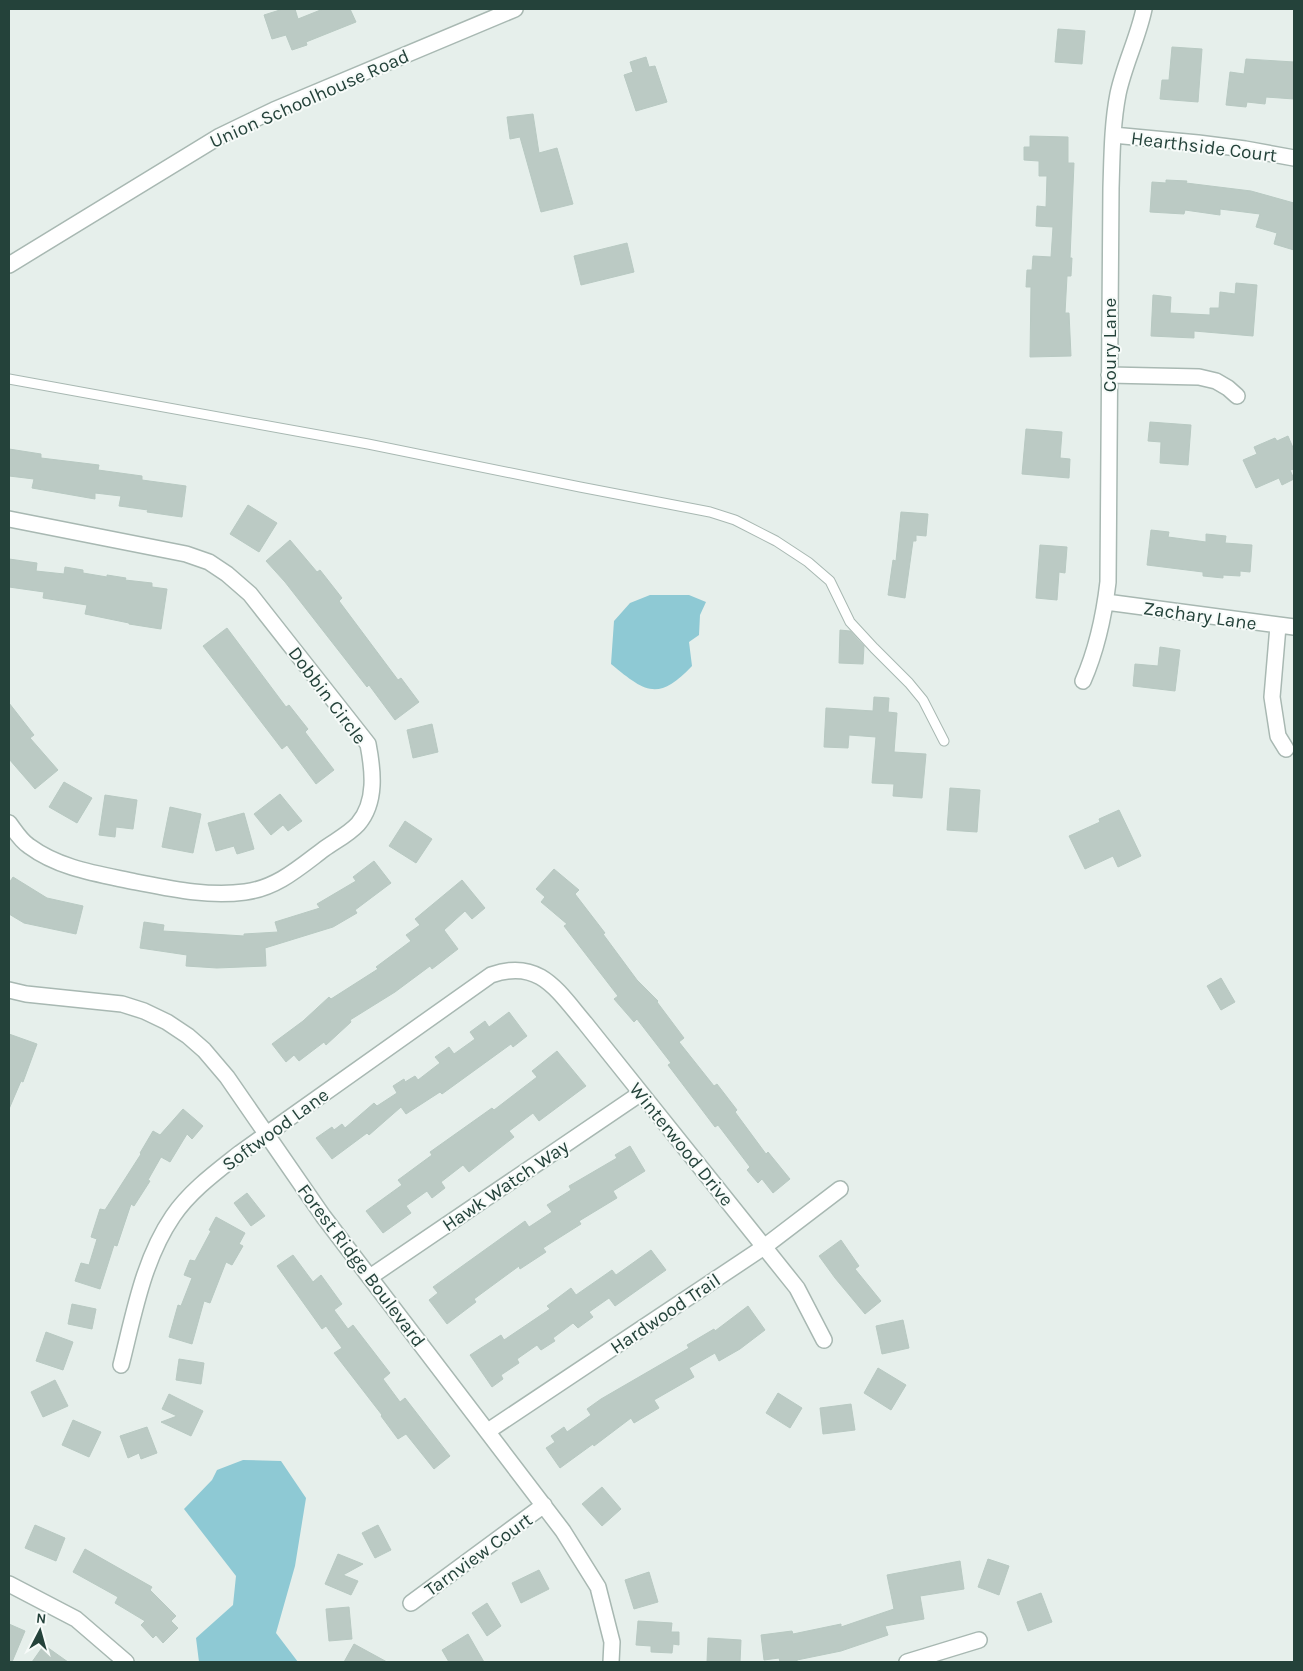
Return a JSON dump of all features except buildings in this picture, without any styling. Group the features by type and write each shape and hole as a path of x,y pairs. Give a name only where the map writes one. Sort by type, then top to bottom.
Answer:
{"street":[{"name":"Union Schoolhouse Road","path":"9,265 220,136 274,110 515,9"},
{"name":"Coury Lane","path":"1083,681 1092,661 1101,630 1108,582 1113,135 1118,95 1144,9"},
{"name":"Hearthside Court","path":"1113,135 1207,144 1294,158"},
{"path":"1109,375 1198,376 1216,381 1237,396"},
{"name":"Dobbin Circle","path":"9,520 186,554 210,562 250,594 368,744 373,768 368,810 357,825 278,882 246,892 219,894 186,891 78,870 48,858 27,845 9,823"},
{"name":"Zachary Lane","path":"1106,602 1294,627"},
{"path":"1278,626 1272,697 1274,720 1278,736 1286,749"},
{"name":"Winterwood Drive","path":"517,970 538,974 549,981 585,1023 797,1288 824,1340"},
{"name":"Softwood Lane","path":"121,1365 146,1270 157,1244 173,1216 188,1197 240,1153 491,975 503,971 517,970"},
{"name":"Forest Ridge Boulevard","path":"9,990 26,994 122,1004 144,1011 167,1022 188,1036 204,1050 227,1077 323,1216 564,1531 598,1587 612,1642 611,1662"},
{"name":"Hawk Watch Way","path":"370,1277 641,1093"},
{"name":"Hardwood Trail","path":"488,1431 764,1247 840,1189"},
{"name":"Tarnview Court","path":"411,1603 544,1505"},
{"path":"9,1584 76,1618 126,1662"},
{"path":"907,1662 979,1640"}],"lane":[{"path":"9,379 368,444 580,488 710,512 735,520 776,541 808,562 830,581 850,622 923,700 944,741"}],"water":[{"path":"650,595 689,595 706,602 700,615 699,635 689,642 692,666 670,685 660,689 651,689 633,681 611,664 614,621 630,603"},
{"path":"243,1460 281,1461 306,1498 295,1566 276,1633 298,1662 199,1662 196,1638 233,1605 236,1576 184,1509 212,1480 217,1470"}]}
